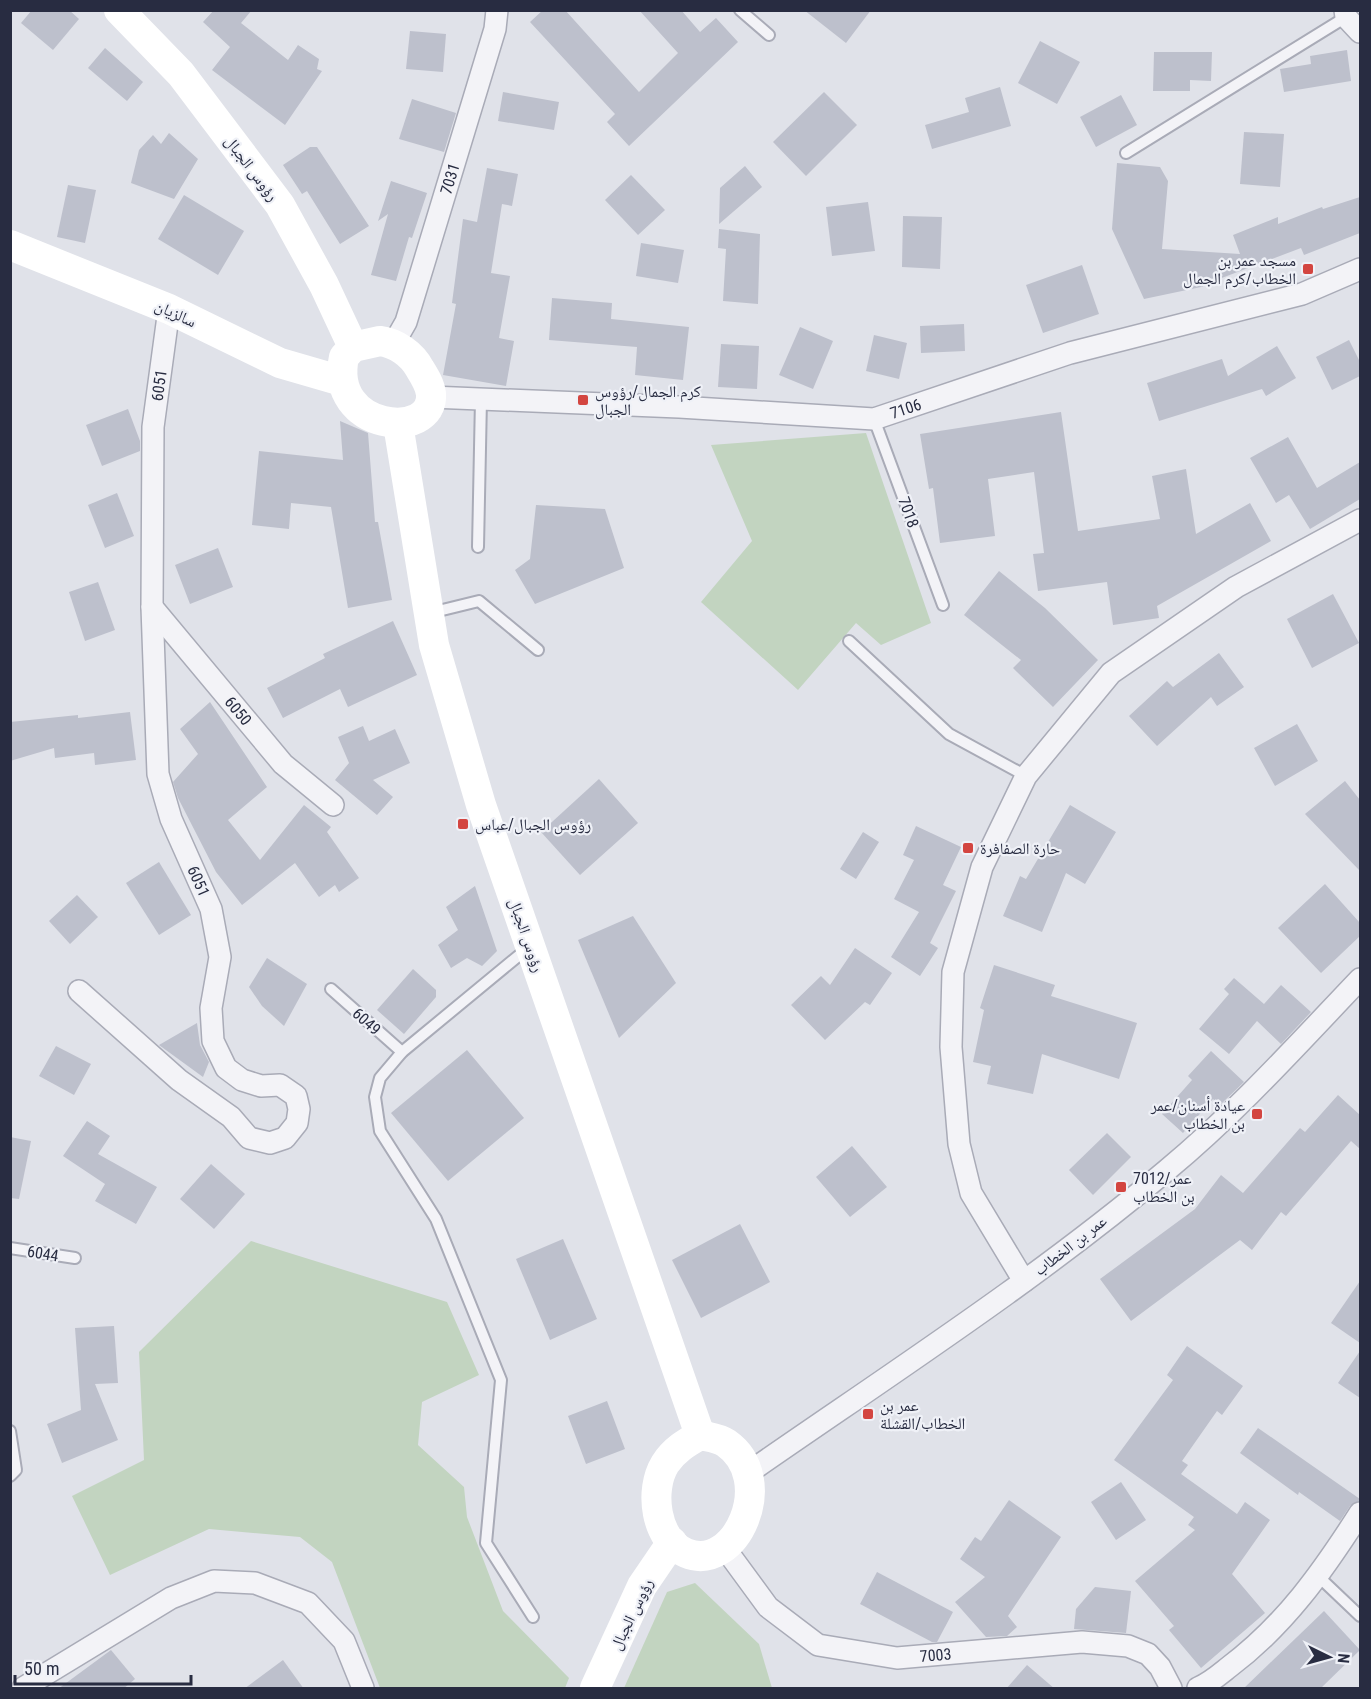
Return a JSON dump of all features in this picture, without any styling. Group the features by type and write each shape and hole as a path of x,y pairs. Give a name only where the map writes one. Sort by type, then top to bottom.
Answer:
{"street":[{"name":"رؤوس الجبال","path":"119,10 182,74 280,205 339,314 353,347"},
{"name":"7031","path":"394,343 406,322 495,29 497,10"},
{"name":"سالزيان","path":"10,245 169,309 279,363 342,381"},
{"name":"7106","path":"431,397 679,407 874,419 1070,353 1302,294 1360,269"},
{"name":"6051","path":"79,992 179,1080 231,1117 249,1138 270,1143 285,1138 297,1123 299,1109 296,1096 280,1085 261,1086 242,1080 226,1068 213,1041 211,1008 220,957 211,909 171,819 158,774 152,607 153,427 169,309"},
{"path":"380,341 394,343 418,365 429,385 431,397 424,413 398,424 372,418 356,405 342,381 344,357 353,347 380,341"},
{"name":"رؤوس الجبال","path":"398,424 434,645 481,805 700,1435"},
{"path":"1024,1281 971,1193 959,1144 951,1047 953,972 979,877 1026,777 1111,673 1236,587 1360,520"},
{"name":"6050","path":"152,607 283,764 333,805"},
{"name":"عمر بن الخطاب","path":"748,1473 1024,1281 1167,1170 1247,1097 1360,979"},
{"path":"700,1435 724,1441 737,1452 748,1473 749,1508 740,1530 724,1547 702,1557 685,1553 672,1542 663,1529 656,1507 657,1487 664,1465 680,1447 700,1435"},
{"path":"1198,1689 1239,1660 1276,1628 1319,1577 1360,1513"},
{"name":"رؤوس الجبال","path":"595,1689 642,1586 672,1542"},
{"name":"7003","path":"724,1547 768,1607 818,1645 897,1658 1082,1642 1128,1646 1149,1654 1160,1667 1171,1689"},
{"path":"23,1689 171,1598 214,1581 255,1582 308,1603 344,1641 363,1689"}],"lane":[{"path":"740,10 769,35"},
{"path":"1126,153 1350,20"},
{"path":"478,547 481,399"},
{"name":"7018","path":"874,419 943,605"},
{"path":"429,613 479,601 538,650"},
{"path":"849,641 949,734 1026,777"},
{"path":"531,945 402,1052 380,1078 375,1096 380,1131 436,1219 501,1380 486,1543 532,1617"},
{"name":"6049","path":"331,989 402,1052"},
{"name":"6044","path":"10,1248 75,1258"},
{"path":"10,1431 16,1470 10,1476"},
{"path":"1319,1577 1360,1616"}],"green space":[{"path":"866,433 931,623 881,645 856,623 798,690 701,602 752,541 711,445"},
{"path":"251,1241 447,1302 479,1375 422,1402 418,1445 464,1487 467,1517 503,1611 569,1678 565,1688 380,1688 332,1562 300,1537 209,1529 110,1575 72,1496 144,1460 139,1352"},
{"path":"695,1583 759,1644 772,1688 624,1688 667,1592"}],"building":[{"path":"32,10 69,10 79,19 53,50 21,23"},
{"path":"214,10 252,10 241,23 288,60 298,45 319,59 317,69 322,71 285,125 212,70 230,47 203,22"},
{"path":"543,10 565,10 639,92 678,53 639,10 681,10 700,32 716,18 738,42 629,146 607,122 615,114 530,22"},
{"path":"804,10 871,10 846,43"},
{"path":"410,31 446,34 443,72 406,69"},
{"path":"1040,41 1080,62 1057,104 1018,83"},
{"path":"105,48 143,82 127,101 88,68"},
{"path":"1347,50 1351,81 1284,92 1280,69 1311,64 1310,56"},
{"path":"1154,52 1212,52 1211,81 1190,80 1190,91 1153,91"},
{"path":"1000,87 1011,126 932,149 925,125 969,112 965,98"},
{"path":"503,92 559,102 554,130 498,121"},
{"path":"824,92 857,125 806,176 773,142"},
{"path":"1121,95 1137,125 1096,147 1080,117"},
{"path":"412,99 456,113 444,152 399,139"},
{"path":"1244,132 1284,134 1280,187 1240,184"},
{"path":"169,133 198,159 174,199 131,183 139,150 153,135 161,144"},
{"path":"310,147 317,147 369,226 340,244 307,191 302,194 283,165"},
{"path":"1117,163 1160,167 1168,181 1162,249 1240,254 1233,235 1278,217 1278,224 1322,207 1323,209 1360,197 1360,233 1304,255 1301,248 1219,279 1220,283 1144,299 1112,229"},
{"path":"745,166 762,187 719,224 720,188"},
{"path":"487,168 518,174 512,206 502,204 491,273 510,276 499,338 514,341 506,386 443,375 456,304 452,303 463,219 477,222"},
{"path":"631,175 665,210 638,235 605,200"},
{"path":"391,181 427,193 412,238 409,237 396,281 371,275 388,214 378,221"},
{"path":"68,185 96,190 85,243 57,237"},
{"path":"184,195 244,231 218,275 158,239"},
{"path":"868,202 875,251 832,256 826,207"},
{"path":"903,216 942,217 940,269 902,267"},
{"path":"719,229 760,234 758,304 723,301 726,249 718,248"},
{"path":"641,243 684,250 678,283 636,276"},
{"path":"1082,265 1099,314 1043,333 1026,285"},
{"path":"552,298 612,303 611,319 689,327 683,380 635,375 637,347 549,340"},
{"path":"964,324 965,351 921,353 920,326"},
{"path":"800,327 833,341 813,389 779,375"},
{"path":"874,335 907,343 899,379 866,371"},
{"path":"1349,340 1360,362 1360,376 1332,390 1316,357"},
{"path":"721,344 759,346 757,389 718,387"},
{"path":"1277,346 1296,378 1266,396 1262,389 1159,421 1147,383 1222,359 1228,376"},
{"path":"128,409 140,441 140,451 102,466 86,425"},
{"path":"1061,412 1078,531 1160,519 1152,476 1186,469 1196,534 1250,503 1271,541 1157,606 1159,618 1113,625 1107,582 1038,591 1033,554 1044,553 1034,472 988,479 995,536 940,543 933,488 929,489 920,434"},
{"path":"340,421 368,433 375,522 378,522 392,600 348,608 331,507 291,503 289,529 252,525 259,451 343,460"},
{"path":"1288,437 1317,488 1360,462 1360,499 1310,529 1289,495 1276,503 1250,458"},
{"path":"117,493 134,536 105,548 88,505"},
{"path":"536,505 605,509 624,568 535,604 515,570 530,559"},
{"path":"218,548 233,587 190,604 175,565"},
{"path":"999,571 1045,608 1098,660 1053,707 1013,668 1021,660 964,615"},
{"path":"98,582 115,630 85,641 69,592"},
{"path":"1333,594 1359,643 1312,668 1287,619"},
{"path":"393,621 417,675 348,707 340,689 283,718 267,688 325,658 323,654"},
{"path":"1219,653 1244,687 1217,706 1211,697 1157,746 1129,716 1167,681 1173,687"},
{"path":"210,702 267,787 228,820 260,860 304,805 331,827 327,832 359,878 339,892 335,885 319,897 295,863 242,905 216,872 178,798 173,782 198,754 180,729"},
{"path":"130,712 136,760 95,765 94,753 55,758 54,748 10,761 10,722"},
{"path":"1297,724 1318,761 1275,786 1254,748"},
{"path":"363,726 369,741 395,729 410,763 373,780 393,797 377,815 335,780 349,763 338,737"},
{"path":"599,779 638,823 580,875 541,832"},
{"path":"1345,781 1360,800 1360,871 1305,814"},
{"path":"1070,805 1116,832 1085,884 1066,873 1042,932 1003,916 1020,876 1026,879"},
{"path":"916,826 961,847 943,885 956,891 930,943 938,948 920,976 891,957 919,912 894,899 914,860 903,855"},
{"path":"863,832 879,842 856,879 840,869"},
{"path":"159,862 191,915 159,935 126,883"},
{"path":"1325,884 1360,923 1360,936 1321,973 1278,928"},
{"path":"475,886 497,951 482,966 467,958 451,968 438,945 458,930 446,907"},
{"path":"77,895 98,917 70,944 49,921"},
{"path":"633,916 676,983 619,1038 578,940"},
{"path":"855,948 892,973 870,1005 865,1002 825,1040 791,1005 821,976 830,985"},
{"path":"267,958 307,984 284,1026 262,1006 249,987"},
{"path":"994,965 1055,985 1051,996 1137,1023 1119,1079 1042,1054 1033,1094 987,1084 991,1066 973,1062 984,1010 980,1008"},
{"path":"413,969 436,990 436,997 404,1034 377,1010"},
{"path":"1234,978 1264,1004 1281,985 1311,1012 1281,1044 1257,1021 1229,1054 1199,1029 1229,994 1224,989"},
{"path":"197,1023 200,1045 209,1062 203,1077 159,1045"},
{"path":"56,1046 91,1064 74,1095 39,1076"},
{"path":"467,1050 524,1118 448,1181 391,1113"},
{"path":"1211,1051 1244,1082 1220,1105 1213,1099 1183,1133 1162,1114 1192,1080 1188,1076"},
{"path":"1338,1095 1360,1115 1360,1149 1351,1141 1286,1216 1281,1212 1252,1250 1240,1240 1131,1321 1100,1279 1195,1209 1221,1175 1243,1193 1300,1128 1305,1132"},
{"path":"87,1121 110,1136 98,1154 157,1187 136,1224 95,1201 105,1184 63,1156"},
{"path":"1107,1133 1131,1157 1093,1195 1069,1170"},
{"path":"10,1137 31,1141 19,1199 10,1198"},
{"path":"852,1146 887,1187 850,1217 816,1177"},
{"path":"211,1164 245,1194 214,1229 180,1199"},
{"path":"740,1224 770,1282 701,1318 672,1260"},
{"path":"563,1239 597,1319 550,1340 516,1259"},
{"path":"1360,1281 1360,1343 1331,1323"},
{"path":"114,1326 118,1383 95,1384 118,1440 62,1463 47,1424 81,1410 75,1328"},
{"path":"1187,1346 1243,1386 1222,1415 1217,1411 1182,1461 1188,1465 1181,1474 1237,1514 1245,1502 1270,1520 1232,1574 1265,1613 1201,1668 1169,1630 1174,1626 1135,1581 1195,1530 1188,1525 1194,1517 1114,1460 1173,1380 1167,1375"},
{"path":"1360,1351 1360,1398 1338,1383"},
{"path":"607,1401 625,1449 586,1464 568,1416"},
{"path":"1258,1428 1360,1500 1350,1506 1340,1521 1299,1492 1298,1495 1240,1453"},
{"path":"1121,1482 1146,1520 1116,1540 1091,1502"},
{"path":"1009,1500 1061,1537 1008,1616 1017,1627 1007,1636 986,1637 955,1602 985,1577 960,1559 975,1537 981,1541"},
{"path":"877,1572 953,1612 937,1642 932,1642 860,1604"},
{"path":"1095,1587 1131,1591 1126,1633 1074,1629 1076,1609"},
{"path":"1324,1611 1360,1650 1320,1689 1243,1689"},
{"path":"111,1650 135,1679 123,1689 58,1689"},
{"path":"283,1660 304,1689 244,1689"},
{"path":"1027,1665 1055,1689 1006,1689"}],"place":[{"name":"مسجد عمر بن الخطاب/كرم الجمال","path":"1308,269"},
{"name":"كرم الجمال/رؤوس الجبال","path":"583,400"},
{"name":"رؤوس الجبال/عباس","path":"463,824"},
{"name":"حارة الصفافرة","path":"968,848"},
{"name":"عيادة أسنان/عمر بن الخطاب","path":"1257,1114"},
{"name":"7012/عمر بن الخطاب","path":"1121,1187"},
{"name":"عمر بن الخطاب/القشلة","path":"868,1414"}]}
